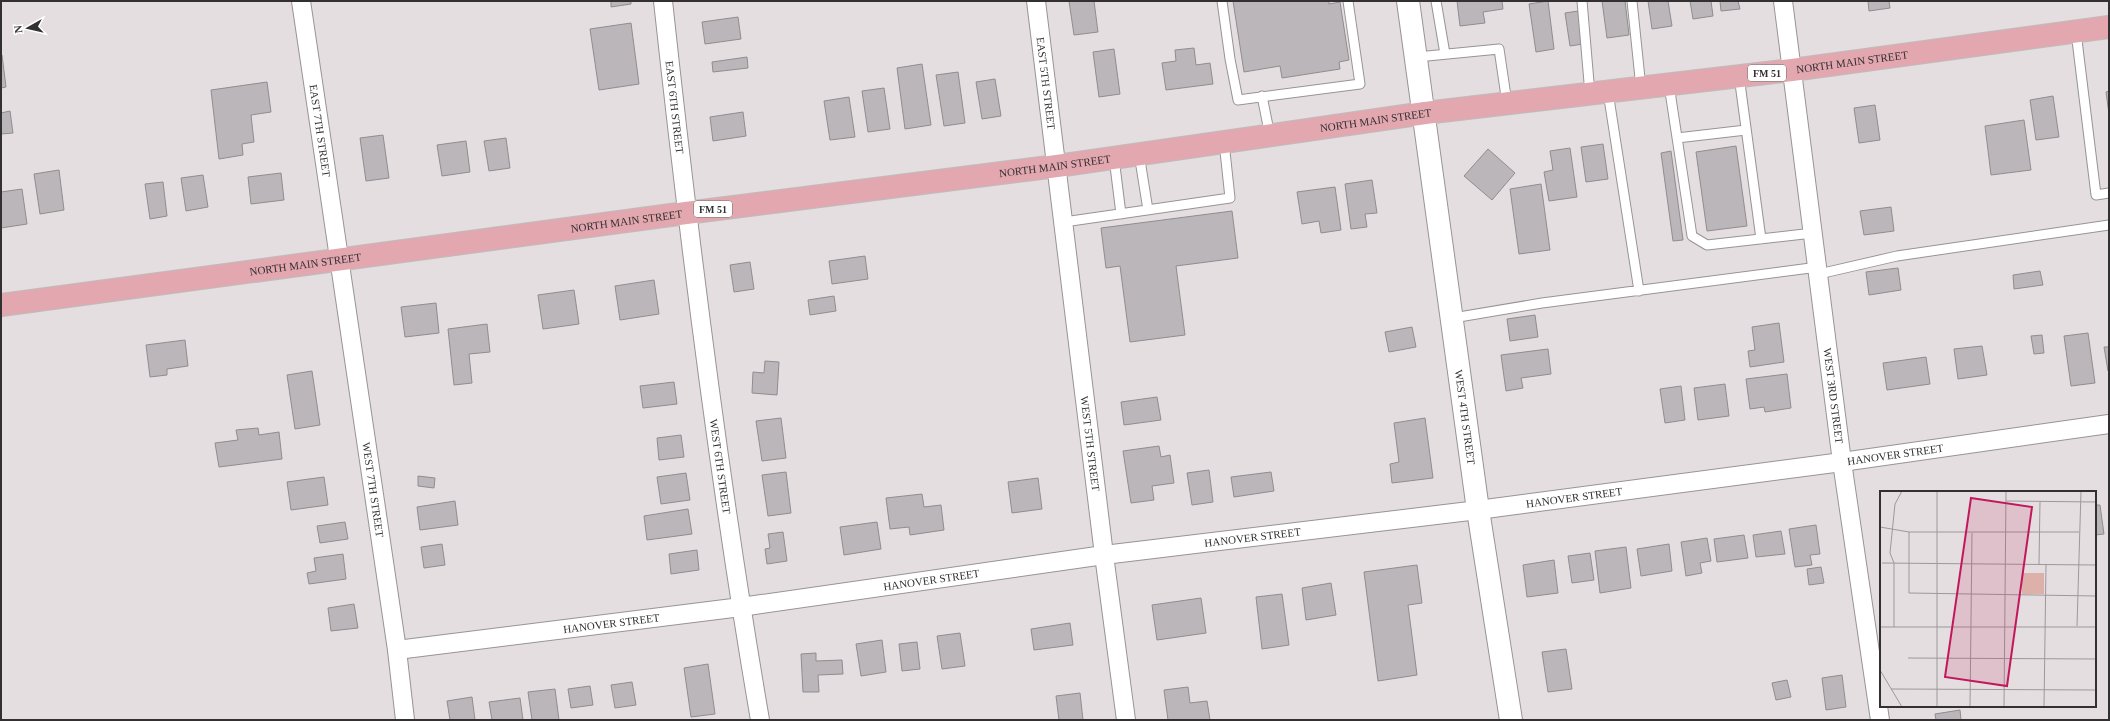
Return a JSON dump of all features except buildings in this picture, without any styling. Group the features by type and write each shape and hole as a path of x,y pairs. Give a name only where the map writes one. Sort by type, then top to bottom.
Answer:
{"main road":[{"name":"WEST 4TH STREET","path":"1408,1 1425,113 1478,510 1511,720"},
{"name":"NORTH MAIN STREET","path":"1,305 686,213 1057,166 1425,113 1792,70 2109,27"}],"street":[{"name":"EAST 7TH STREET","path":"301,1 338,260"},
{"name":"EAST 6TH STREET","path":"663,1 686,213"},
{"name":"EAST 5TH STREET","path":"1036,1 1057,166"},
{"name":"WEST 3RD STREET","path":"1783,1 1842,462 1880,720"},
{"name":"WEST 5TH STREET","path":"1057,166 1104,555 1126,720"},
{"name":"WEST 6TH STREET","path":"686,213 741,608 760,720"},
{"name":"WEST 7TH STREET","path":"338,260 397,650 405,720"},
{"name":"HANOVER STREET","path":"397,650 741,608 1104,555 1478,510 1842,462 2109,424"}],"lane":[{"path":"1222,1 1230,59 1238,100 1360,84 1348,1"},
{"path":"1436,1 1445,54"},
{"path":"1582,1 1639,291"},
{"path":"1632,1 1642,88"},
{"path":"2076,32 2096,195 2109,193"},
{"path":"1417,57 1499,49 1507,104"},
{"path":"1739,76 1761,239"},
{"path":"1669,84 1692,236 1707,245 1813,232"},
{"path":"1262,96 1270,136"},
{"path":"1677,138 1746,130"},
{"path":"1064,222 1230,198 1224,142"},
{"path":"1139,154 1148,210"},
{"path":"1114,158 1121,214"},
{"path":"1453,318 1639,291 1818,270 1897,256 2109,225"}]}
